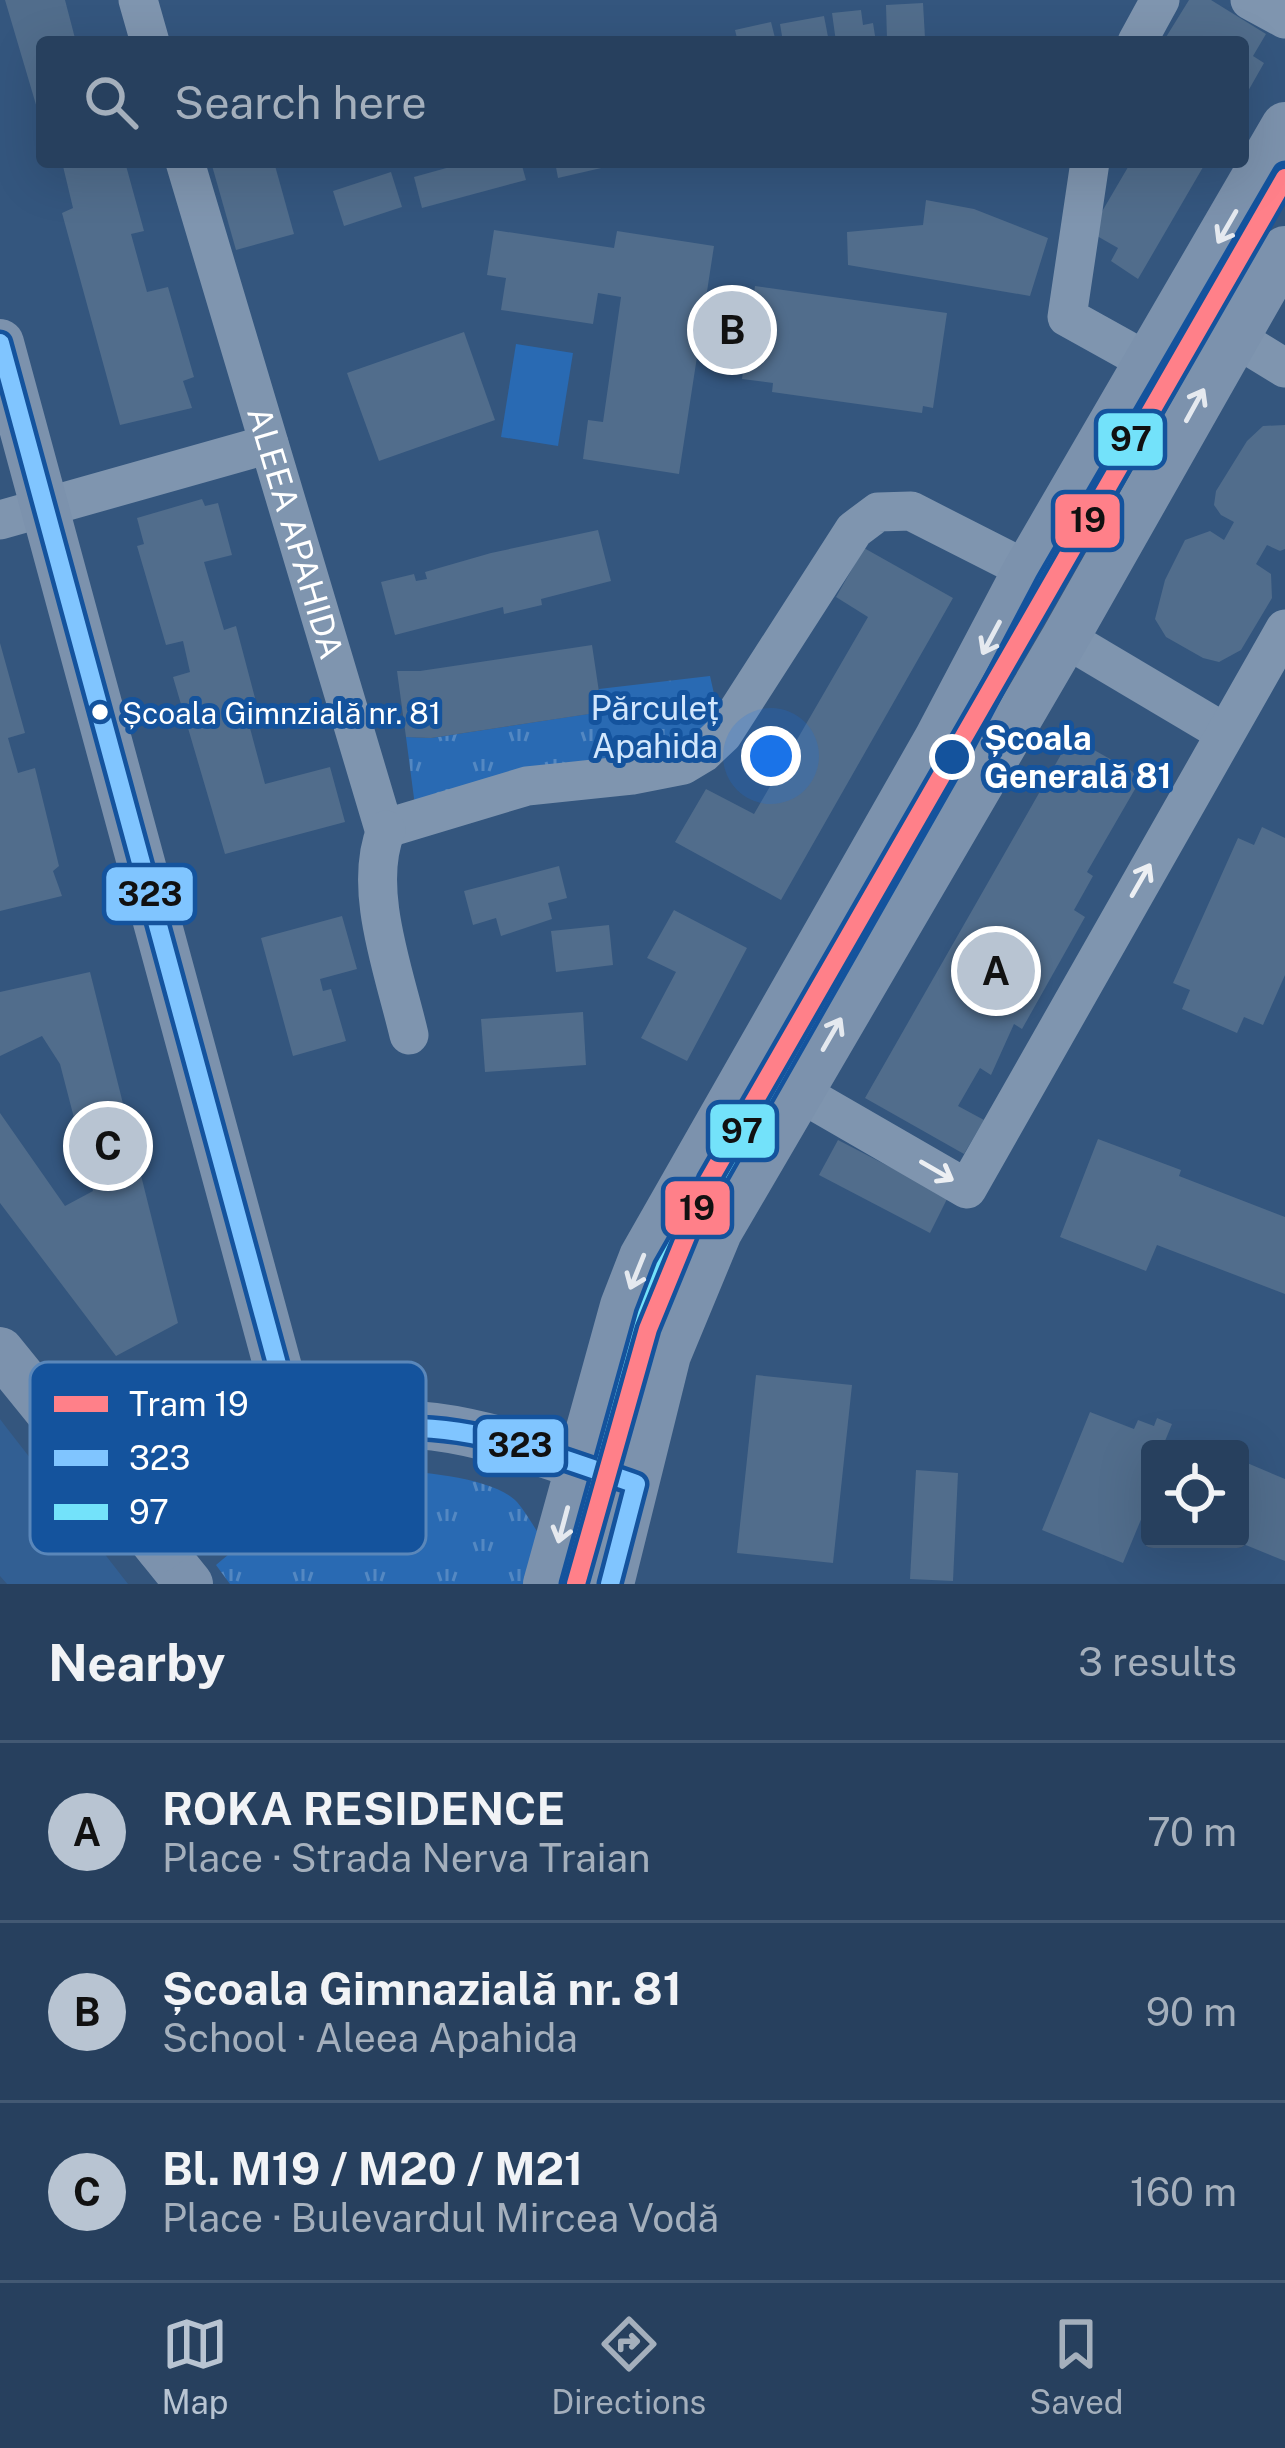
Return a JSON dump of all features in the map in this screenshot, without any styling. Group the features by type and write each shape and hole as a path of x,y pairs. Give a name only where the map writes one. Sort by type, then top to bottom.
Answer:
{"main road":[{"path":"558,1582 580,1465 624,1306 643,1257 938,739 1028,569 1285,126"},
{"path":"610,1584 667,1355 718,1232 1285,250"},
{"path":"0,343 22,513 274,1362"},
{"path":"0,1351 30,1388"},
{"path":"426,1425 467,1431 636,1484"}],"street":[{"path":"137,0 148,36"},
{"path":"1140,36 1160,0"},
{"path":"1250,0 1285,19"},
{"name":"ALEEA APAHIDA","path":"187,168 386,830"},
{"path":"1089,168 1067,317 1148,362"},
{"path":"1182,305 1285,368"},
{"path":"22,513 268,444"},
{"path":"409,1035 376,887 377,851 386,830 526,786 660,771 704,753 723,734 854,530 878,512 911,511 1028,569"},
{"path":"799,1092 967,1189 1285,629"},
{"path":"1065,638 1225,733"}],"green space":[{"path":"516,344 573,353 558,446 501,437"},
{"name":"Părculeț Apahida","path":"710,676 723,734 417,821 406,737 431,738 601,712 599,689"},
{"path":"426,1473 474,1481 506,1494 539,1534 524,1584 230,1584 216,1565 229,1554 426,1554"}],"shaded area":[{"path":"0,1419 30,1458 30,1554 105,1554 128,1584 7,1584 0,1576"}],"building":[{"path":"5,0 65,0 74,36 36,36 36,105"},
{"path":"1189,0 1211,0 1266,34 1253,56 1264,63 1249,89 1249,36 1167,36"},
{"path":"923,3 925,36 887,36 886,5"},
{"path":"861,10 863,25 873,23 875,36 835,36 832,13"},
{"path":"824,16 828,36 782,36 780,24"},
{"path":"771,22 774,36 736,36 735,30"},
{"path":"63,168 127,168 144,231 131,234 147,292 168,287 194,377 183,381 192,408 120,425 62,213 73,208"},
{"path":"213,168 276,168 294,234 236,250"},
{"path":"446,168 523,168 526,180 422,208 414,177"},
{"path":"556,168 601,168 558,178"},
{"path":"1127,168 1203,168 1138,279 1111,261 1118,248 1090,232"},
{"path":"391,172 402,207 344,226 333,191"},
{"path":"926,200 974,209 1048,238 1030,296 848,265 847,232 923,225"},
{"path":"494,230 614,248 617,231 714,246 679,474 583,459 588,420 603,422 621,297 598,293 593,324 501,310 506,278 487,275"},
{"path":"755,286 947,313 933,408 923,406 922,413 772,392 773,383 742,379"},
{"path":"464,332 495,420 379,461 347,373"},
{"path":"1285,425 1285,549 1267,545 1256,564 1271,574 1272,598 1241,650 1219,662 1203,658 1166,637 1155,619 1165,580 1185,540 1210,531 1224,540 1234,522 1214,505 1216,491 1247,441 1263,426"},
{"path":"202,499 205,506 218,503 232,555 204,562 224,630 236,626 255,698 243,702 265,784 330,767 345,822 225,854 173,677 190,672 183,641 166,645 137,546 144,544 137,518"},
{"path":"598,530 611,581 541,599 542,605 504,614 503,607 395,635 381,582 414,574 416,581 427,579 425,572 491,553"},
{"path":"864,548 953,598 781,900 675,842 706,789 754,814 868,617 836,597"},
{"path":"0,643 25,733 8,738 18,773 35,768 59,866 53,871 62,896 0,911"},
{"path":"592,645 602,712 431,738 406,737 397,671"},
{"path":"1071,737 1142,777 1087,872 1093,876 1074,910 1085,917 1022,1029 1014,1024 991,1075 980,1068 958,1106 984,1120 964,1154 865,1098"},
{"path":"1262,827 1285,838 1285,975 1263,1025 1244,1017 1237,1033 1182,1009 1190,990 1173,983 1238,838 1254,845"},
{"path":"559,866 567,898 548,903 552,919 501,936 496,918 473,925 464,891"},
{"path":"674,910 747,948 687,1061 641,1038 676,972 647,958"},
{"path":"342,916 357,969 320,979 323,991 331,989 346,1041 293,1056 261,938"},
{"path":"609,925 613,965 556,972 551,931"},
{"path":"90,972 178,1323 116,1356 0,1203 0,1113 65,1206 93,1191 60,1064 42,1036 0,1056 0,992"},
{"path":"583,1012 586,1065 485,1072 481,1019"},
{"path":"1098,1139 1285,1217 1285,1294 1157,1245 1146,1271 1060,1237"},
{"path":"838,1140 948,1197 930,1233 819,1175"},
{"path":"756,1375 852,1385 833,1563 737,1553"},
{"path":"1090,1412 1134,1429 1138,1420 1154,1426 1157,1418 1172,1424 1165,1440 1141,1440 1141,1520 1123,1563 1042,1530"},
{"path":"1249,1464 1285,1479 1285,1561 1249,1546"},
{"path":"916,1470 958,1473 953,1581 910,1579"}],"tram line":[{"name":"19","path":"576,1584 648,1329 709,1180 1285,178"}],"transit line":[{"name":"97","path":"572,1584 647,1314 665,1267 959,751 1048,582 1285,174"},
{"name":"323","path":"0,343 276,1362"},
{"name":"323","path":"426,1429 510,1443 636,1484 610,1584"}],"place":[{"name":"Școala Gimnazială nr. 81","path":"732,330"},
{"name":"Școala Gimnzială nr. 81","path":"100,712"},
{"name":"Școala Generală 81","path":"952,757"},
{"name":"ROKA RESIDENCE","path":"996,971"},
{"name":"Bl. M19 / M20 / M21","path":"108,1146"}]}
